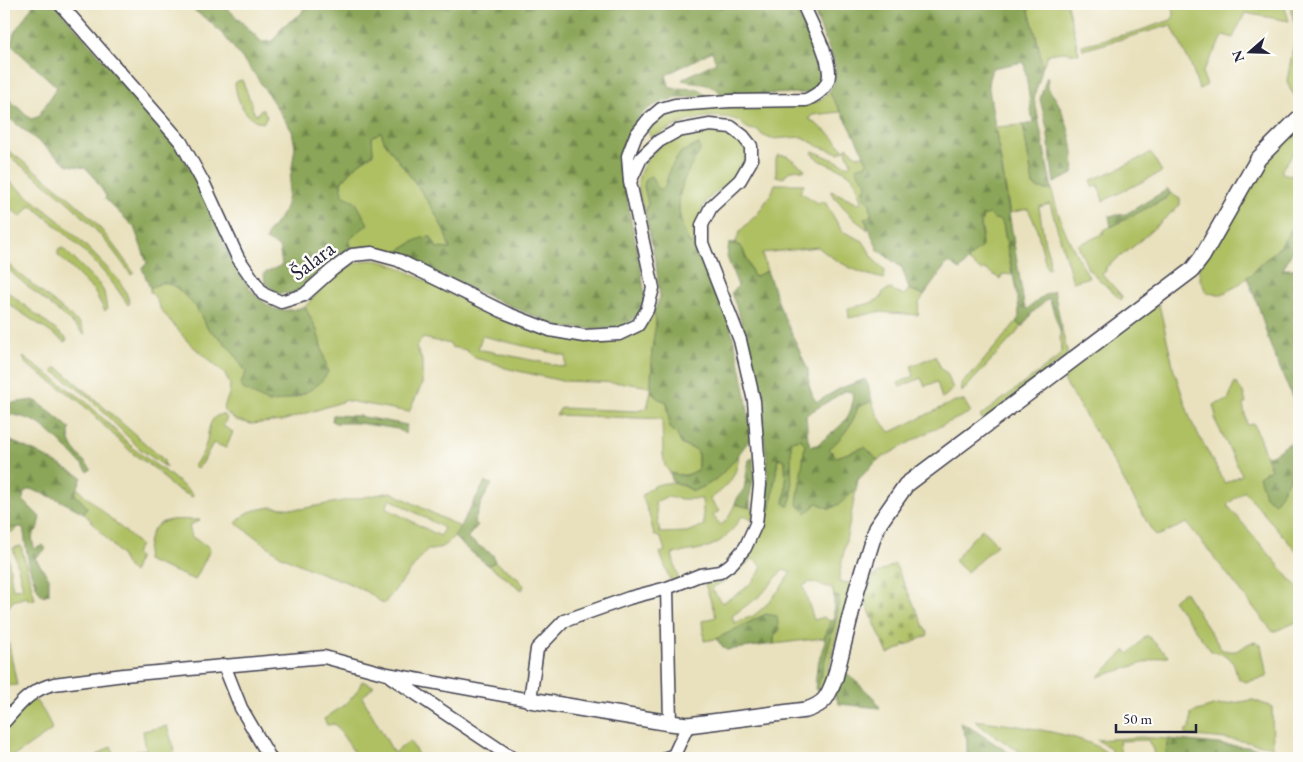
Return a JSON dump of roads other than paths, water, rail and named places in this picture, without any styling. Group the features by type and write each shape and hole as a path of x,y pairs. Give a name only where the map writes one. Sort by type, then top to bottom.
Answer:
{"street":[{"name":"Šalara","path":"60,4 180,142 204,184 238,258 263,294 281,302 304,295 352,255 372,253 398,260 506,313 550,330 584,336 619,334 638,325 647,310 653,288 630,182 628,156 636,135 661,108 675,104 730,100 806,100 817,95 825,86 829,77 829,65 803,4"},
{"path":"4,722 28,695 42,687 124,675 324,658 387,674 670,723 688,724 806,710 818,706 830,692 835,678 857,589 876,528 906,485 1192,270 1202,257 1258,159 1299,118"},
{"path":"530,700 537,649 564,621 629,598 667,588 700,575 720,572 731,564 745,548 756,524 760,485 754,401 740,340 702,243 702,225 711,207 740,180 751,161 751,146 743,136 731,127 710,125 677,131 659,141 641,158 630,182"},
{"path":"667,588 670,723"},
{"path":"224,665 241,708 270,758"},
{"path":"387,674 512,758"},
{"path":"673,757 688,724"}]}
